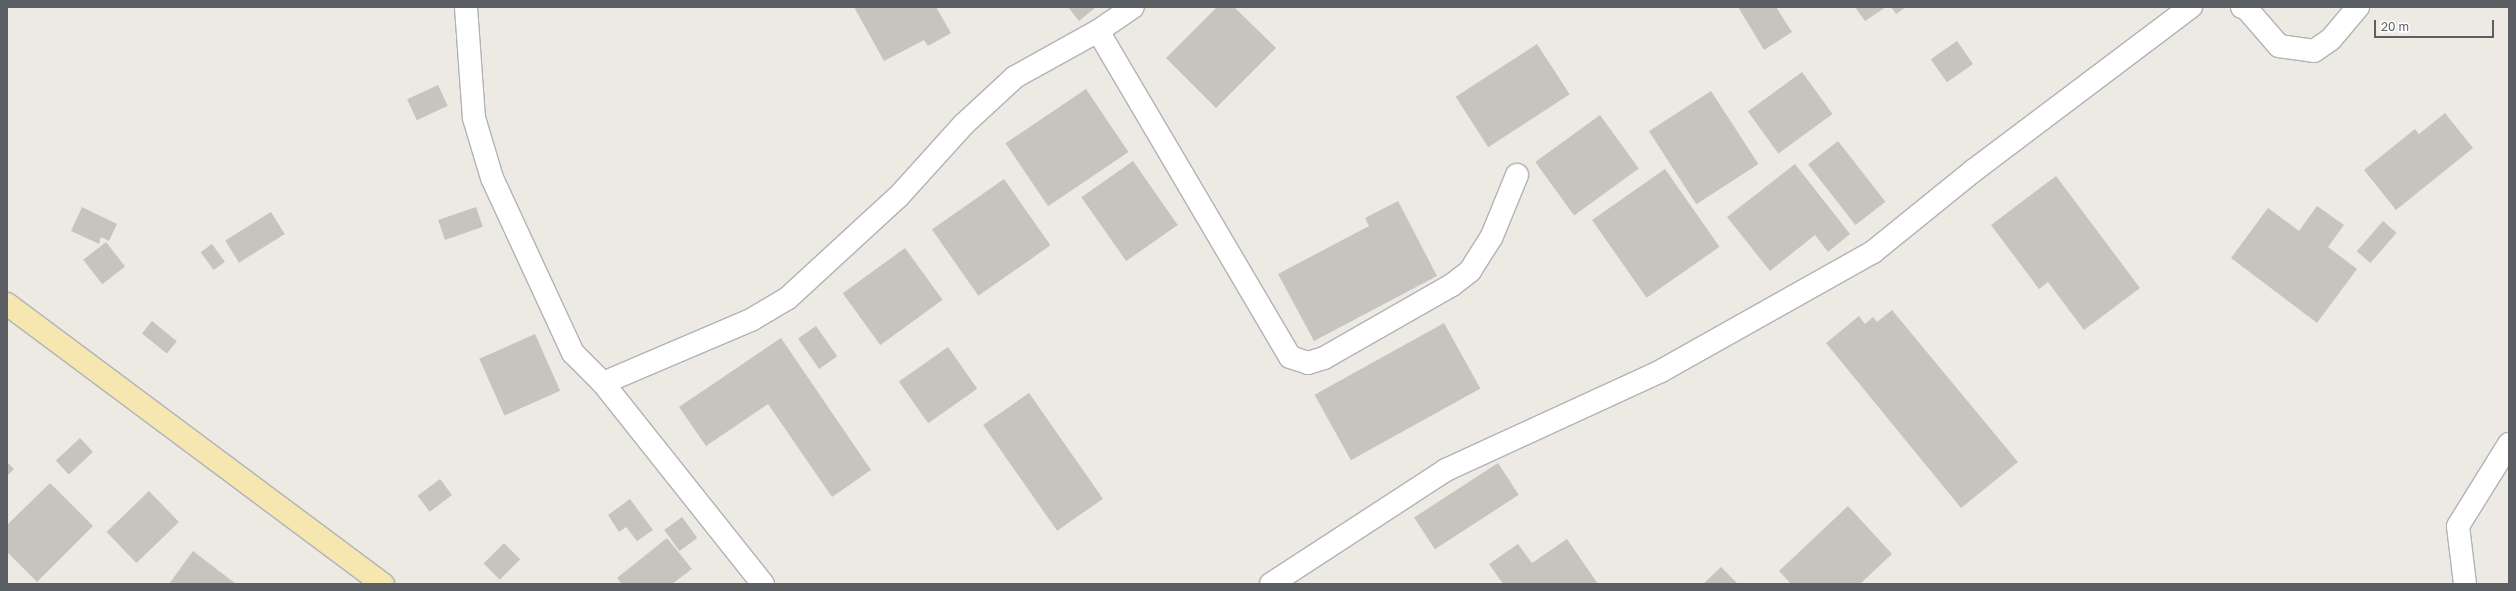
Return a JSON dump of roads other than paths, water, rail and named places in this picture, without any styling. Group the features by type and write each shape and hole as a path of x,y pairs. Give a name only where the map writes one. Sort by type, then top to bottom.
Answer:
{"main road":[{"path":"7,304 383,584"}],"street":[{"path":"466,7 474,118 492,178 573,352 603,383 764,584"},
{"path":"603,383 751,320 788,298 898,197 963,125 1014,77 1098,31 1133,7"},
{"path":"1271,584 1446,470 1661,371 1873,252 1973,171 2191,7"},
{"path":"2245,7 2279,46 2314,52 2331,39 2358,7"},
{"path":"1098,31 1290,357 1308,363 1324,358 1452,285 1470,271 1492,236 1517,175"},
{"path":"2465,584 2458,526 2509,444"}]}
